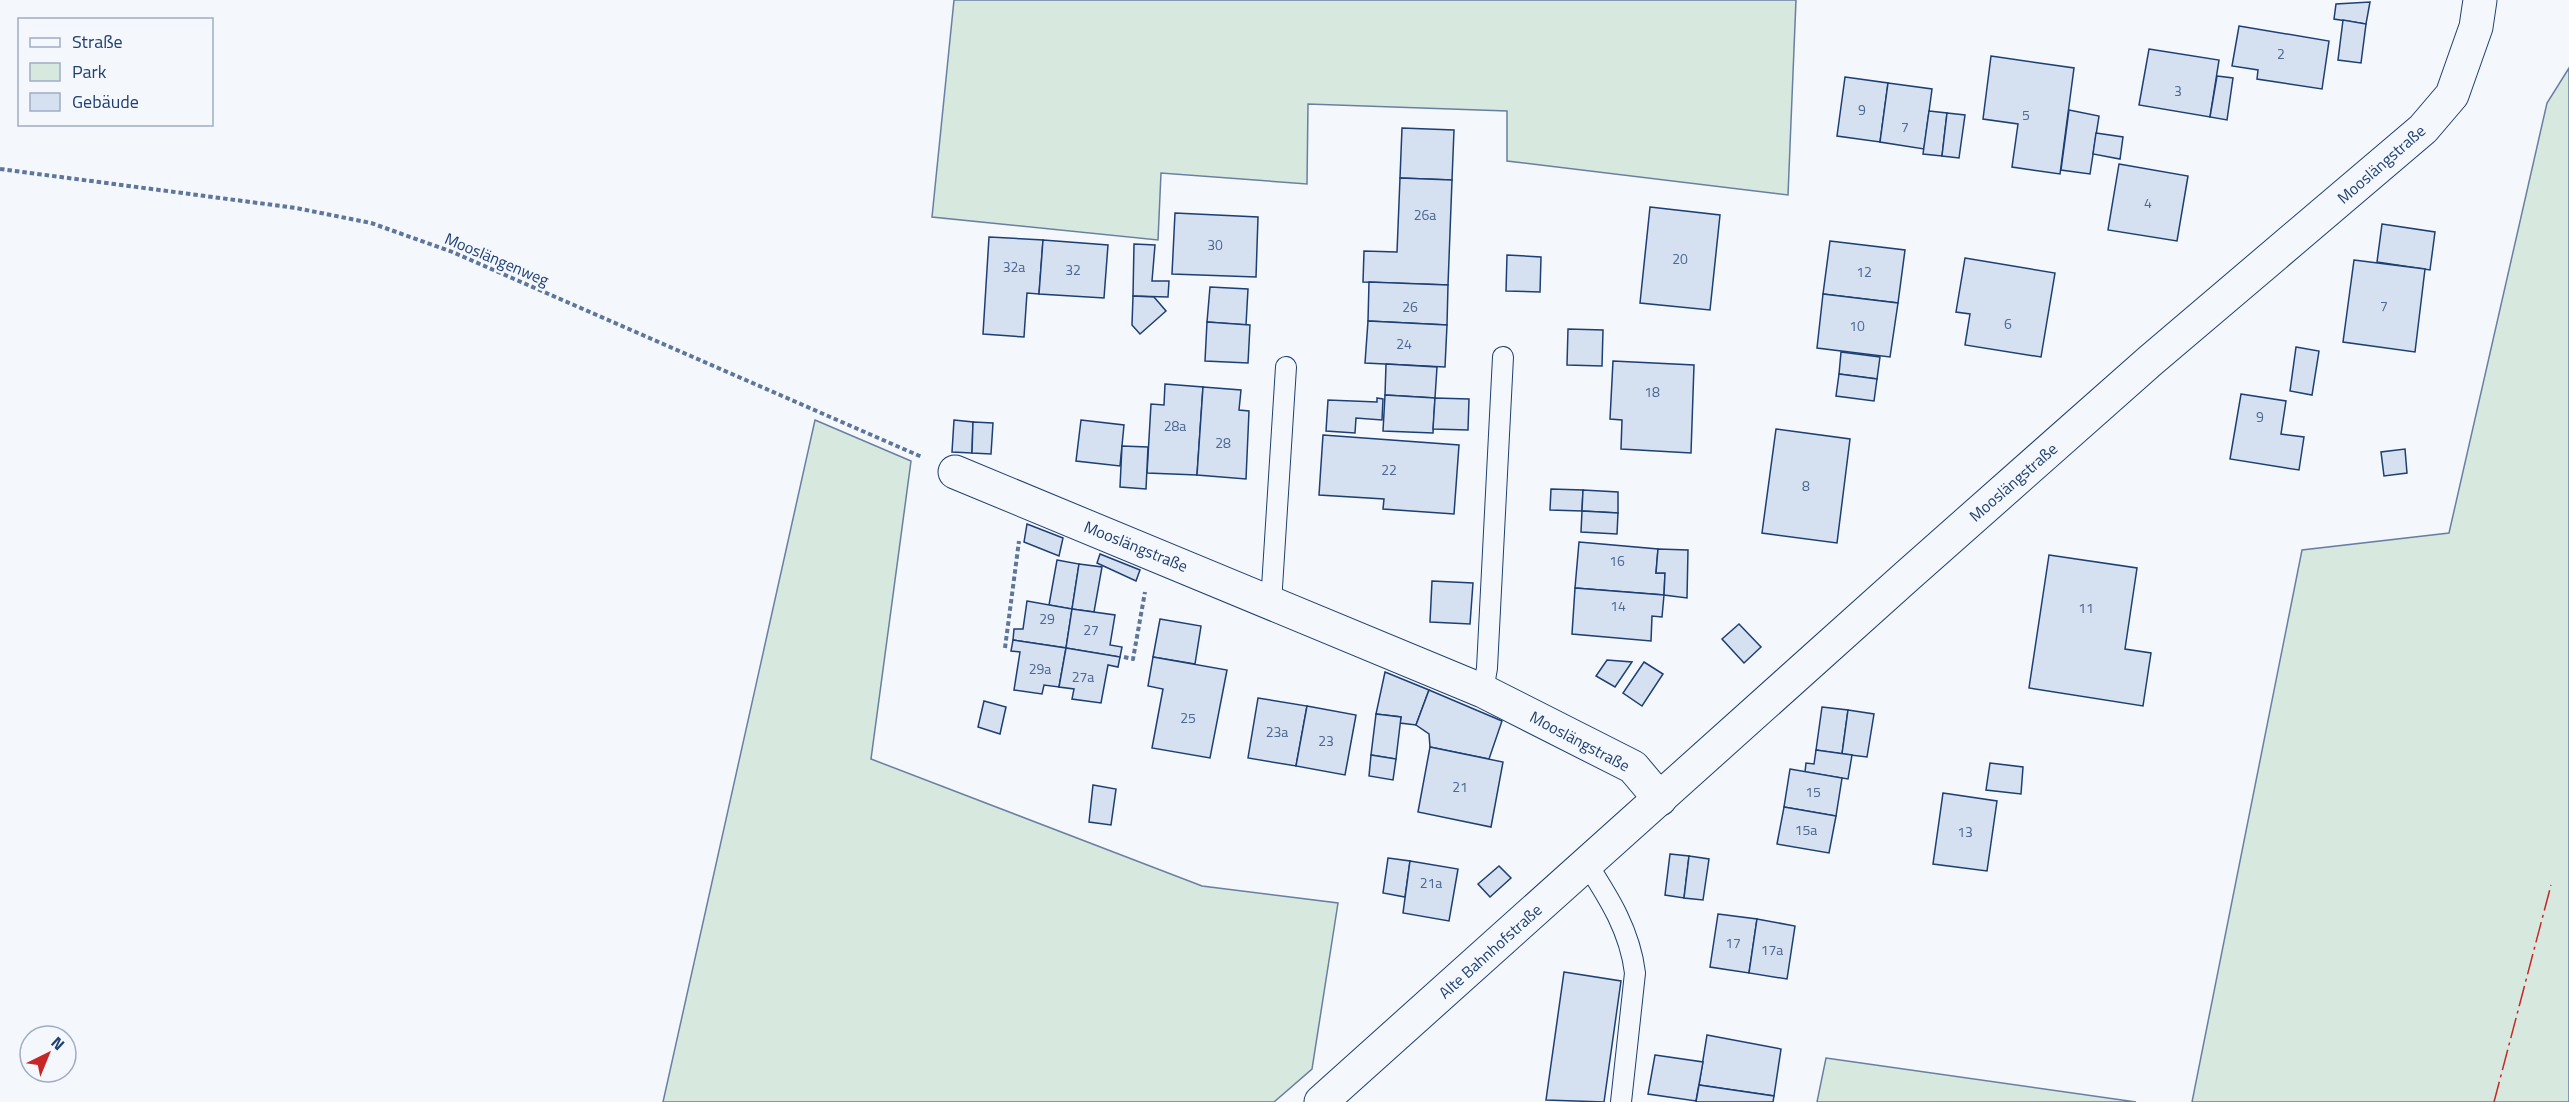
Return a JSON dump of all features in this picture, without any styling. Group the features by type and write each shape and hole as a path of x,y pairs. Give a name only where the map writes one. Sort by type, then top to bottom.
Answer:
{"street":[{"name":"Mooslängstraße","path":"955,472 1483,691 1633,767 1659,799 1906,576 2141,369 2423,129 2452,95 2476,27 2480,0"},
{"name":"Alte Bahnhofstraße","path":"1321,1102 1432,1016 1587,864 1659,799"}],"lane":[{"path":"1483,691 1487,668 1503,357"},
{"path":"1271,603 1286,367"},
{"path":"1587,864 1622,923 1632,952 1635,972 1621,1102"}],"path":[{"name":"Mooslängenweg","path":"0,169 296,208 370,223 450,251 955,472"},
{"path":"1005,648 1013,576 1026,502"},
{"path":"1124,657 1133,659 1152,552"}],"green space":[{"path":"954,0 1796,0 1788,195 1507,161 1507,111 1308,104 1307,184 1161,173 1158,240 932,217"},
{"path":"2569,68 2569,1102 2192,1102 2302,550 2449,533 2547,103"},
{"path":"815,420 911,461 871,759 1202,886 1338,903 1312,1069 1274,1102 663,1102"},
{"path":"1826,1058 2136,1102 1817,1102"}],"building":[{"path":"2370,2 2366,24 2334,19 2336,4"},
{"path":"2343,20 2366,24 2361,63 2338,60"},
{"path":"2239,26 2329,41 2322,89 2257,79 2258,70 2232,66"},
{"path":"2149,49 2219,60 2210,117 2139,105"},
{"path":"1991,56 2074,68 2060,174 2012,167 2018,124 1983,119"},
{"path":"2217,76 2233,78 2227,120 2210,117"},
{"path":"1845,77 1888,83 1880,142 1837,136"},
{"path":"1888,83 1932,89 1924,149 1880,142"},
{"path":"2069,110 2099,116 2090,174 2061,170"},
{"path":"1929,111 1947,113 1942,156 1923,154"},
{"path":"1947,113 1965,115 1959,158 1942,156"},
{"path":"1402,128 1454,130 1452,180 1400,178"},
{"path":"2096,133 2123,137 2120,159 2093,154"},
{"path":"2119,164 2188,176 2177,241 2108,230"},
{"path":"1400,178 1452,180 1448,285 1363,282 1364,251 1397,252"},
{"path":"1650,207 1720,215 1710,310 1640,303"},
{"path":"1175,213 1258,217 1256,277 1172,274"},
{"path":"2382,224 2435,232 2430,270 2377,262"},
{"path":"989,237 1043,240 1039,294 1027,293 1024,337 983,334"},
{"path":"1043,240 1108,245 1104,298 1039,294"},
{"path":"1830,241 1905,250 1898,303 1823,294"},
{"path":"1134,244 1155,245 1152,281 1169,281 1168,297 1133,296"},
{"path":"1507,255 1541,257 1540,292 1506,291"},
{"path":"1965,258 2055,273 2041,357 1965,345 1970,314 1956,312"},
{"path":"2354,260 2425,269 2415,352 2343,342"},
{"path":"1369,282 1448,285 1447,325 1368,321"},
{"path":"1210,287 1248,289 1246,325 1207,322"},
{"path":"1823,294 1898,303 1890,357 1817,348"},
{"path":"1133,296 1154,297 1166,311 1140,334 1132,325"},
{"path":"1368,321 1447,325 1445,367 1365,363"},
{"path":"1207,322 1250,325 1248,363 1205,361"},
{"path":"1568,329 1603,330 1602,366 1567,365"},
{"path":"2296,347 2319,351 2312,395 2290,391"},
{"path":"1841,352 1880,357 1877,379 1839,374"},
{"path":"1613,361 1694,365 1691,453 1621,449 1622,420 1610,419"},
{"path":"1386,364 1437,367 1435,398 1385,395"},
{"path":"1839,374 1877,379 1874,401 1836,396"},
{"path":"1165,384 1203,387 1197,475 1147,473 1151,404 1164,405"},
{"path":"1203,387 1241,390 1239,410 1249,411 1246,479 1197,475"},
{"path":"2241,394 2286,401 2281,434 2304,437 2299,470 2230,459"},
{"path":"1385,395 1435,398 1433,433 1383,431"},
{"path":"1377,398 1383,399 1382,420 1356,418 1355,433 1326,431 1328,400 1377,402"},
{"path":"1435,398 1469,399 1468,430 1433,429"},
{"path":"954,420 973,422 972,453 952,452"},
{"path":"1081,420 1124,425 1120,466 1076,461"},
{"path":"973,422 993,423 991,454 972,453"},
{"path":"1776,429 1850,439 1837,543 1762,533"},
{"path":"1323,435 1459,445 1454,514 1383,509 1384,499 1319,495"},
{"path":"1122,446 1148,447 1146,489 1120,487"},
{"path":"2405,449 2407,473 2384,476 2381,452"},
{"path":"1551,489 1583,490 1582,511 1550,510"},
{"path":"1583,490 1618,492 1618,513 1582,511"},
{"path":"1582,511 1618,513 1617,534 1581,532"},
{"path":"1027,524 1063,538 1059,556 1024,542"},
{"path":"1579,542 1658,549 1656,573 1665,573 1664,595 1575,588"},
{"path":"1658,549 1688,550 1687,598 1664,595 1665,573 1656,573"},
{"path":"1100,554 1140,570 1136,581 1097,563"},
{"path":"2049,555 2137,568 2125,649 2151,653 2143,706 2029,688"},
{"path":"1057,560 1079,564 1072,609 1049,605"},
{"path":"1079,564 1102,567 1094,612 1072,609"},
{"path":"1432,581 1473,583 1470,624 1430,622"},
{"path":"1575,588 1664,595 1662,617 1652,616 1651,641 1572,634"},
{"path":"1027,601 1072,609 1066,648 1013,640 1014,629 1023,629"},
{"path":"1072,609 1115,615 1110,645 1122,647 1120,657 1066,648"},
{"path":"1160,619 1201,626 1195,664 1153,657"},
{"path":"1739,624 1761,647 1744,663 1722,639"},
{"path":"1013,640 1066,648 1059,687 1044,685 1042,694 1014,690 1020,652 1011,651"},
{"path":"1066,648 1120,657 1118,667 1108,665 1101,703 1072,699 1074,689 1059,687"},
{"path":"1153,657 1227,670 1210,758 1152,748 1163,689 1148,686"},
{"path":"1607,660 1632,662 1615,687 1596,676"},
{"path":"1644,662 1663,674 1642,706 1623,693"},
{"path":"1385,672 1429,690 1416,725 1400,723 1401,717 1376,714"},
{"path":"1429,690 1502,721 1489,759 1430,747 1429,734 1416,725"},
{"path":"1258,698 1307,706 1296,766 1248,758"},
{"path":"984,701 1006,707 1000,734 978,727"},
{"path":"1307,706 1356,715 1345,775 1296,766"},
{"path":"1822,707 1848,710 1842,754 1816,750"},
{"path":"1848,710 1874,714 1867,757 1842,754"},
{"path":"1376,714 1401,717 1396,759 1371,755"},
{"path":"1430,747 1503,762 1491,827 1418,812"},
{"path":"1816,750 1852,755 1848,779 1805,772 1806,763 1814,764"},
{"path":"1371,755 1396,759 1393,780 1369,776"},
{"path":"1990,763 2023,767 2021,794 1986,790"},
{"path":"1790,769 1842,778 1836,816 1784,807"},
{"path":"1093,785 1116,789 1111,825 1089,822"},
{"path":"1943,793 1997,801 1987,871 1933,864"},
{"path":"1784,807 1836,816 1829,853 1777,844"},
{"path":"1670,854 1689,856 1684,898 1665,895"},
{"path":"1689,856 1709,859 1703,900 1684,898"},
{"path":"1388,858 1410,861 1405,897 1383,893"},
{"path":"1410,861 1458,869 1449,921 1403,913"},
{"path":"1499,866 1511,878 1490,897 1478,884"},
{"path":"1718,914 1757,919 1749,973 1710,967"},
{"path":"1757,919 1795,926 1787,979 1749,973"},
{"path":"1564,972 1621,981 1604,1102 1546,1100"},
{"path":"1707,1035 1781,1049 1774,1096 1699,1085"},
{"path":"1655,1055 1703,1062 1696,1101 1648,1094"},
{"path":"1699,1085 1774,1096 1773,1102 1696,1102"}],"power":[{"path":"2494,1102 2551,885"}]}
